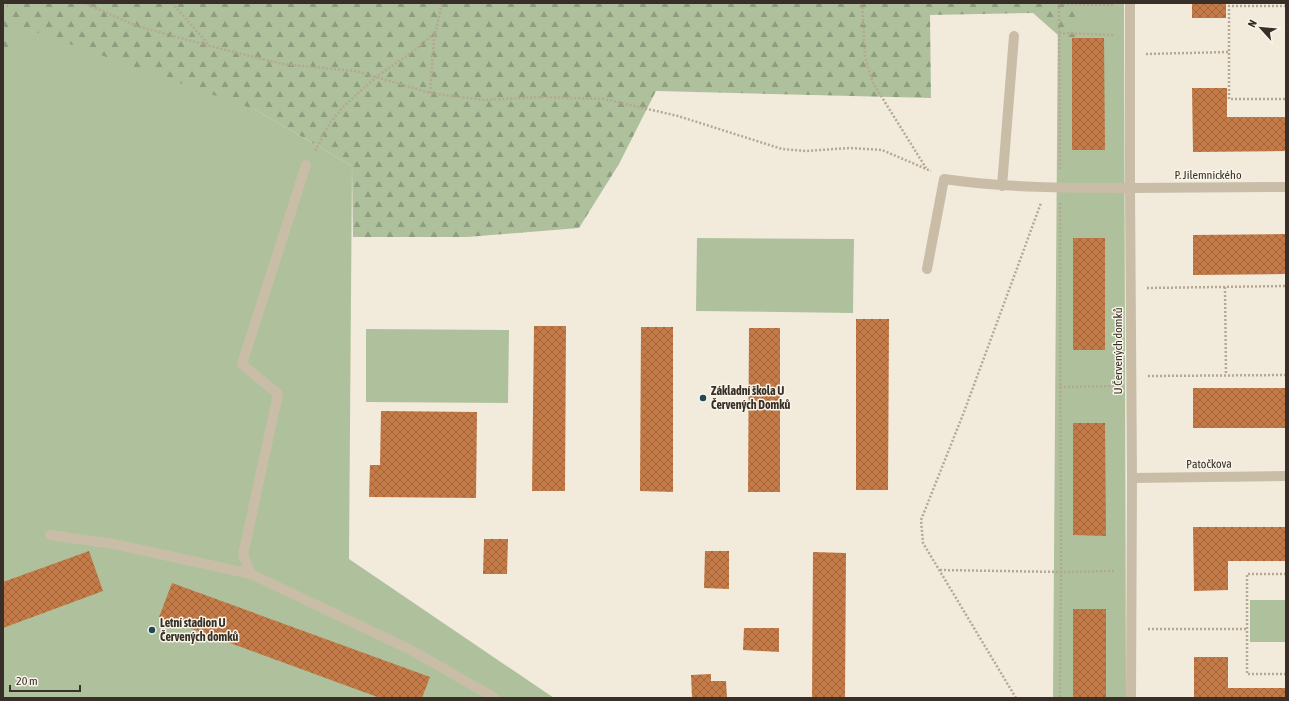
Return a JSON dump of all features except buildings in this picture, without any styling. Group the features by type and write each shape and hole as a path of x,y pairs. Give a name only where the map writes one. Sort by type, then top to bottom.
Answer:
{"street":[{"name":"U Červených domků","path":"1130,4 1132,386 1131,698"},
{"path":"1002,186 1014,36"},
{"path":"251,574 243,555 278,394 242,364 306,165"},
{"name":"P. Jilemnického","path":"944,179 979,184 1047,188 1286,187"},
{"path":"927,269 944,179"},
{"name":"Patočkova","path":"1132,478 1286,476"},
{"path":"50,535 114,544 251,574 411,650 495,698"}],"path":[{"path":"84,3 137,26 282,64 356,72 430,93 484,100 542,97 604,99 678,116 782,148 806,151 849,148 882,150 927,168 944,179"},
{"path":"172,3 210,46"},
{"path":"430,93 434,39 442,3"},
{"path":"862,3 865,57 873,83 927,168"},
{"path":"1060,698 1059,4 1130,4"},
{"path":"1286,6 1229,6 1229,99 1286,99"},
{"path":"306,165 330,123 343,107 376,77 415,50 436,32"},
{"path":"1059,33 1130,35"},
{"path":"1130,54 1230,52"},
{"path":"1016,698 923,544 922,520 964,412 1047,188"},
{"path":"1162,288 1286,286"},
{"path":"1225,287 1226,375"},
{"path":"1165,376 1286,375"},
{"path":"1060,387 1132,386"},
{"path":"940,570 1061,572 1132,570"},
{"path":"1286,574 1246,574 1247,674 1286,674"},
{"path":"1132,630 1247,629"}],"green space":[{"path":"3,3 52,3 256,110 352,166 349,559 554,698 3,698"},
{"path":"8,3 1075,3 1075,50 1033,13 930,15 931,98 656,91 619,164 579,228 467,237 353,237 352,166 256,110 16,25 3,61 3,19"},
{"path":"1058,3 1124,3 1126,698 1053,698"},
{"path":"697,238 854,239 853,313 696,311"},
{"path":"366,329 509,330 508,403 366,402"},
{"path":"1250,600 1286,600 1286,642 1250,642"}],"place":[{"name":"Základní škola U Červených Domků","path":"703,398"},
{"name":"Letní stadion U Červených domků","path":"152,630"}]}
